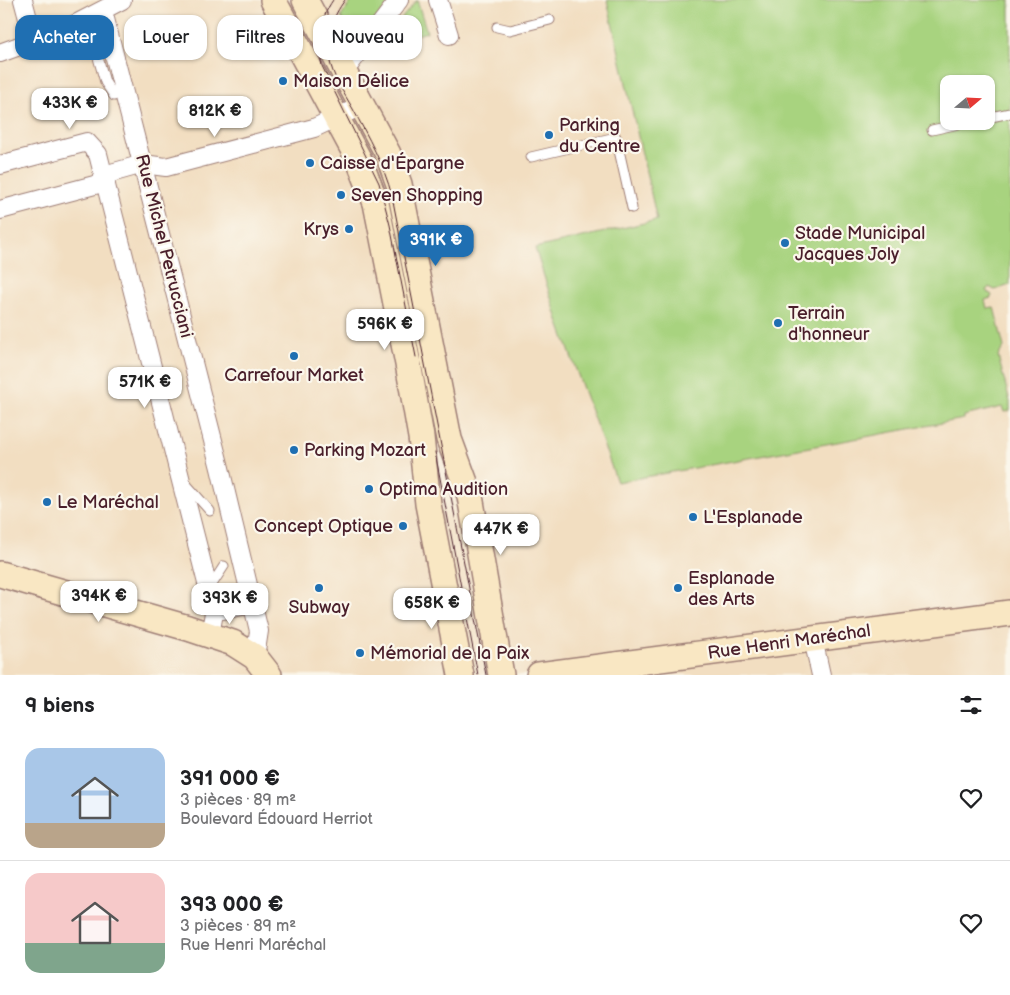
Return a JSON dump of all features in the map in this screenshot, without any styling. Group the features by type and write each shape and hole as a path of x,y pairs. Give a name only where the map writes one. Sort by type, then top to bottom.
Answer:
{"main road":[{"path":"273,0 368,179 381,225 421,438 428,504 461,675"},
{"path":"305,0 388,154 400,190 449,439 470,496 502,675 494,675"},
{"path":"0,574 233,643 262,666"},
{"name":"Rue Henri Maréchal","path":"539,675 1010,613"}],"street":[{"path":"23,0 27,15"},
{"path":"94,15 122,0"},
{"path":"344,73 400,0"},
{"path":"438,0 449,35"},
{"name":"Rue Michel Petrucciani","path":"103,10 259,631 262,666"},
{"path":"0,53 15,48"},
{"path":"0,210 105,179 143,164 166,167 314,128 361,106"},
{"path":"0,165 88,142 98,154 211,597 214,613 210,635"},
{"path":"211,597 223,610 252,604"},
{"path":"813,639 821,675"}],"lane":[{"path":"497,27 510,30 550,20"},
{"path":"99,60 105,82 114,96"},
{"path":"995,116 1010,113"},
{"path":"932,130 940,128"},
{"path":"531,157 616,137 632,208"},
{"path":"181,478 210,511"},
{"path":"211,597 224,566"}],"green space":[{"path":"352,0 392,0 380,15 342,15"},
{"path":"417,0 422,15 404,15"},
{"name":"Stade Municipal Jacques Joly","path":"607,0 1010,0 1010,285 995,290 989,287 986,291 992,295 991,298 985,300 987,308 994,307 1004,347 998,356 1010,402 1010,411 1004,412 1002,407 964,416 964,419 617,482 559,323 535,248 657,220"},
{"path":"422,16 427,32 422,34"}],"tram line":[{"path":"333,0 328,8 320,32 322,66 379,183 390,225 416,357"},
{"path":"345,0 337,13 329,34 329,57 336,78 380,162 392,196 486,675"},
{"path":"435,452 478,675"}],"place":[{"name":"Maison Délice","path":"283,81"},
{"name":"Parking du Centre","path":"549,135"},
{"name":"Caisse d'Épargne","path":"310,163"},
{"name":"Seven Shopping","path":"341,195"},
{"name":"Krys","path":"349,229"},
{"name":"Stade Municipal Jacques Joly","path":"785,243"},
{"name":"Terrain d'honneur","path":"778,323"},
{"name":"Carrefour Market","path":"294,356"},
{"name":"Parking Mozart","path":"294,450"},
{"name":"Optima Audition","path":"369,489"},
{"name":"Le Maréchal","path":"47,502"},
{"name":"L'Esplanade","path":"693,517"},
{"name":"Concept Optique","path":"403,526"},
{"name":"Subway","path":"319,588"},
{"name":"Esplanade des Arts","path":"678,588"},
{"name":"Mémorial de la Paix","path":"360,653"}]}
